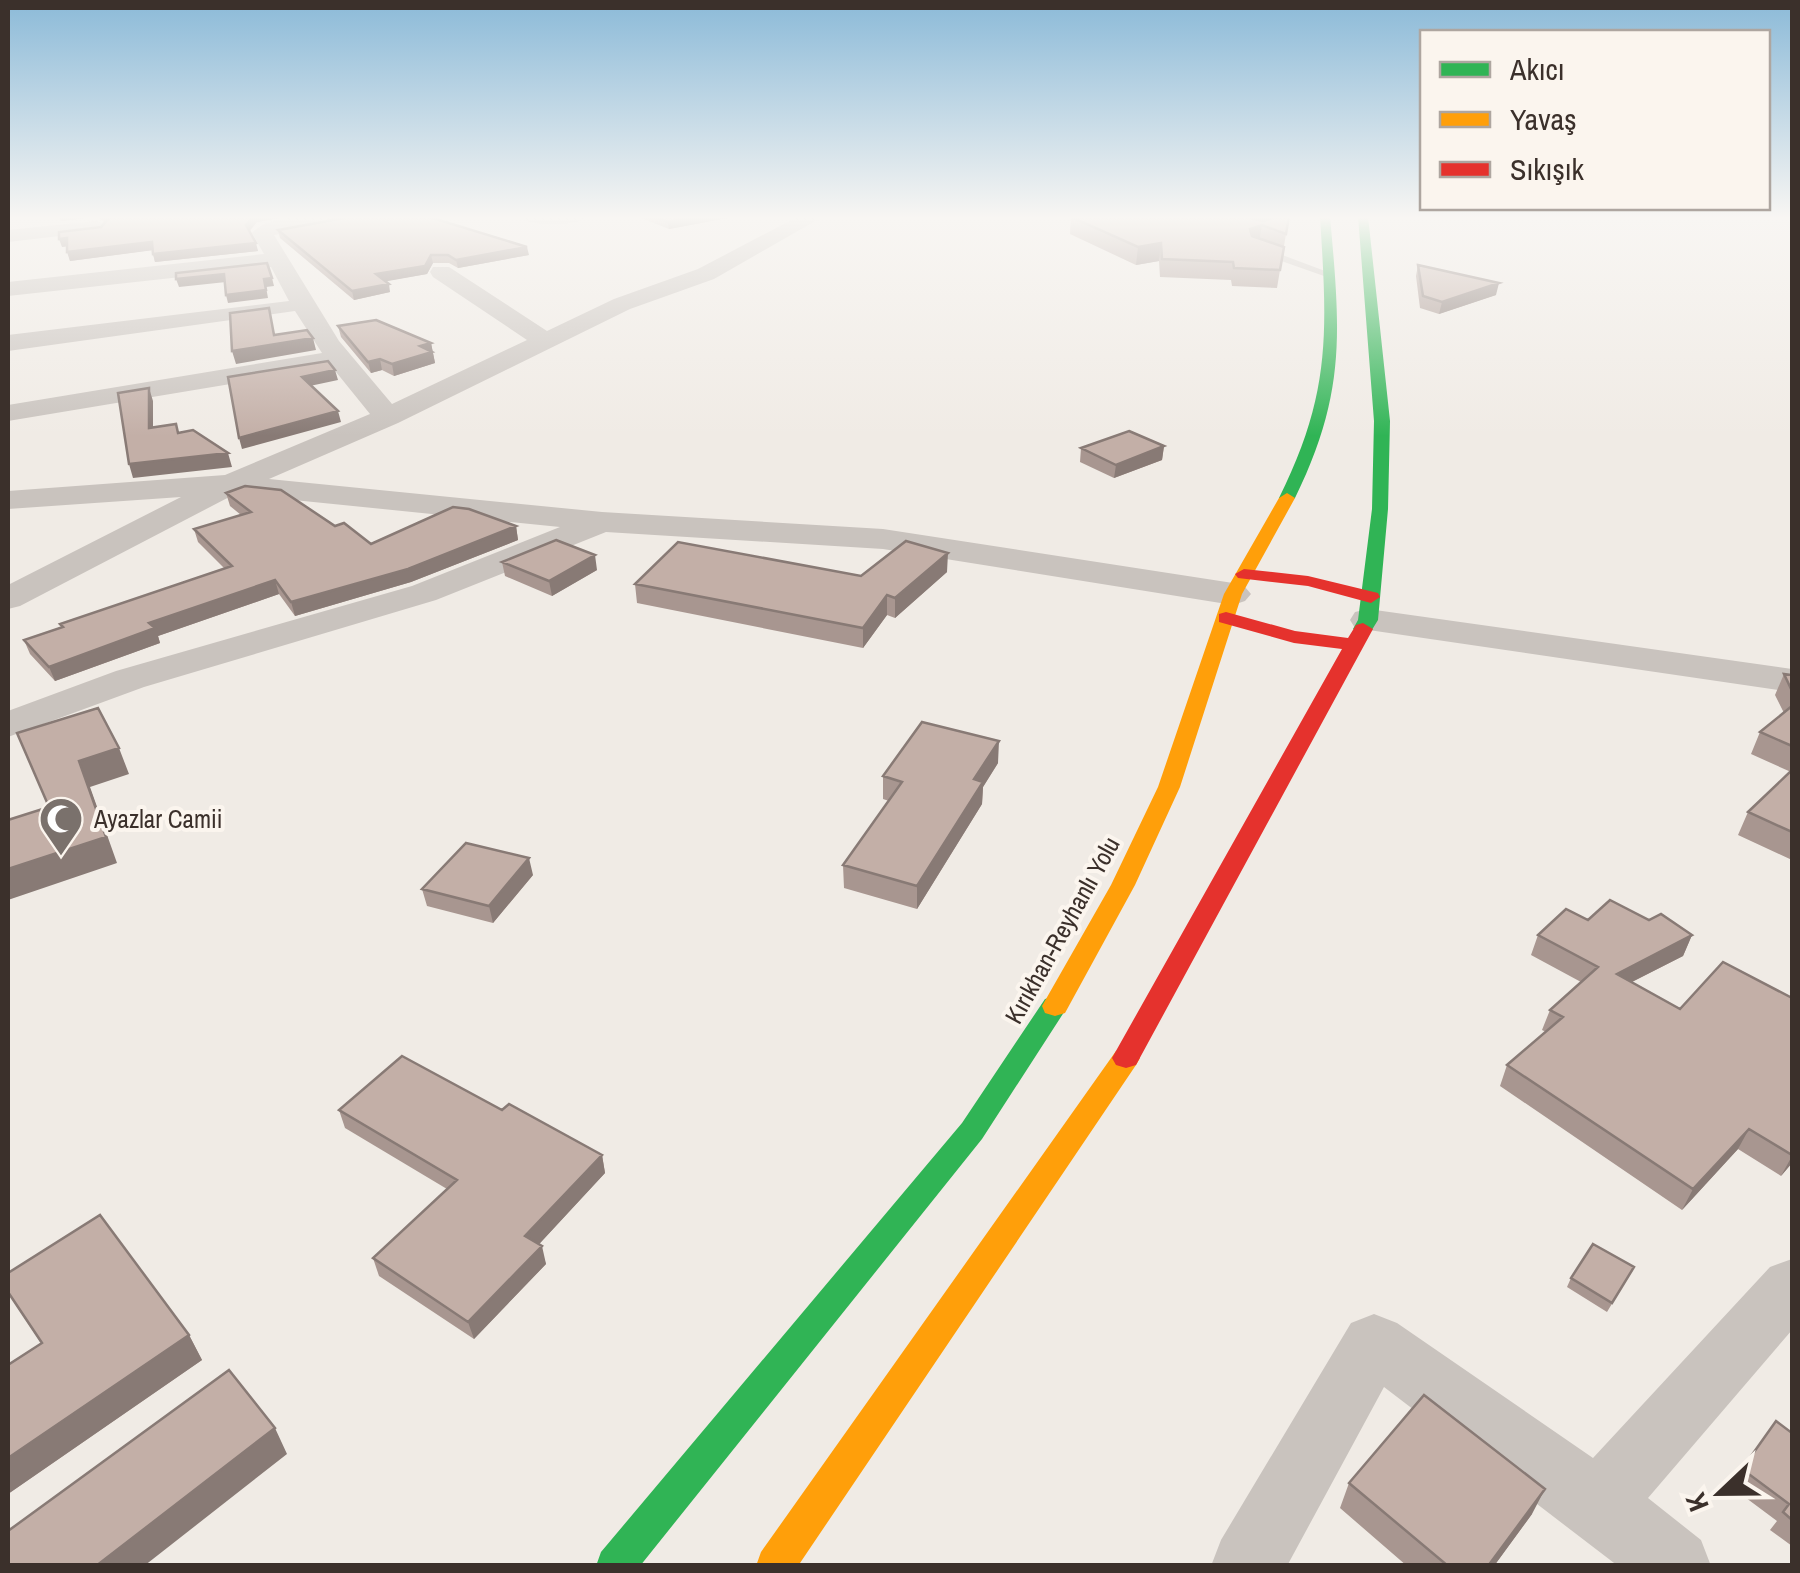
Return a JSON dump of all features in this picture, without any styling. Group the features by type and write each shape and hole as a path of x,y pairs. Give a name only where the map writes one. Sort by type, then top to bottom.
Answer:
{"highway":[{"name":"Kırıkhan-Reyhanlı Yolu","path":"615,1566 972,1131 1056,1004 1123,885 1169,786 1234,596 1301,473 1324,418 1334,351 1329,289"},
{"path":"775,1566 1122,1066 1364,621 1380,509 1382,421 1370,289"},
{"path":"1234,596 1308,581 1364,621"},
{"path":"1234,596 1294,637 1364,621"}],"street":[{"path":"294,289 336,359 388,418"},
{"path":"467,289 544,340"},
{"path":"8,599 230,484 388,418 544,340 663,289"},
{"path":"8,343 302,306"},
{"path":"8,413 336,359"},
{"path":"8,500 230,484 602,522 883,539 1234,596"},
{"path":"8,725 130,679 424,593 602,522"},
{"path":"1364,621 1792,681"},
{"path":"1598,1503 1792,1286"},
{"path":"1246,1566 1374,1343 1598,1503 1674,1566"}],"building":[{"path":"225,289 266,290 226,295"},
{"path":"1422,289 1480,289 1442,302 1423,296"},
{"path":"269,308 274,335 307,330 313,338 232,351 230,313"},
{"path":"376,320 431,343 420,346 432,352 392,364 380,359 368,362 338,326"},
{"path":"328,361 335,370 302,377 338,411 239,438 228,377"},
{"path":"149,388 149,428 176,424 178,433 193,430 228,453 129,464 118,393"},
{"path":"1129,431 1164,446 1116,465 1081,448"},
{"path":"245,486 281,490 335,526 344,523 371,544 453,507 516,526 408,569 291,602 275,580 149,623 155,628 49,667 24,640 63,627 60,624 232,566 194,529 251,512 226,493"},
{"path":"556,540 595,555 549,581 502,562"},
{"path":"906,541 948,553 895,598 887,595 863,628 635,584 678,542 861,576"},
{"path":"1784,674 1792,675 1792,691"},
{"path":"1792,706 1792,746 1760,732"},
{"path":"98,708 119,748 79,761 106,837 8,869 8,820 49,807 17,733"},
{"path":"922,722 999,741 974,779 983,782 917,886 843,865 902,782 883,776"},
{"path":"1792,770 1792,832 1748,812"},
{"path":"466,843 529,858 489,906 422,889"},
{"path":"1610,900 1649,920 1661,914 1692,935 1617,974 1680,1009 1723,962 1792,998 1792,1155 1749,1129 1693,1189 1507,1065 1563,1017 1550,1010 1598,967 1538,935 1566,909 1588,920"},
{"path":"402,1056 502,1110 509,1104 602,1155 525,1236 542,1246 468,1322 373,1258 457,1180 339,1110"},
{"path":"100,1215 189,1335 8,1458 8,1365 42,1343 8,1292 8,1273"},
{"path":"1593,1244 1634,1267 1612,1303 1571,1278"},
{"path":"229,1370 275,1428 96,1566 8,1566 8,1531"},
{"path":"1424,1395 1545,1489 1488,1566 1448,1566 1349,1483"},
{"path":"1776,1421 1792,1433 1792,1520 1783,1512 1789,1504 1742,1469"}],"traffic: fast":[{"path":"1287,498 1306,461 1327,393 1331,289"},
{"path":"1363,629 1368,620 1380,509 1382,421 1370,289"},
{"path":"615,1566 972,1131 1055,1006"}],"traffic: slow":[{"path":"1055,1006 1123,885 1169,787 1233,594 1287,498"},
{"path":"775,1566 1126,1058"}],"traffic: jam":[{"path":"1244,574 1308,581 1371,597"},
{"path":"1226,618 1294,637 1354,645"},
{"path":"1126,1058 1363,629"}],"place":[{"name":"Ayazlar Camii","path":"61,857"}]}
